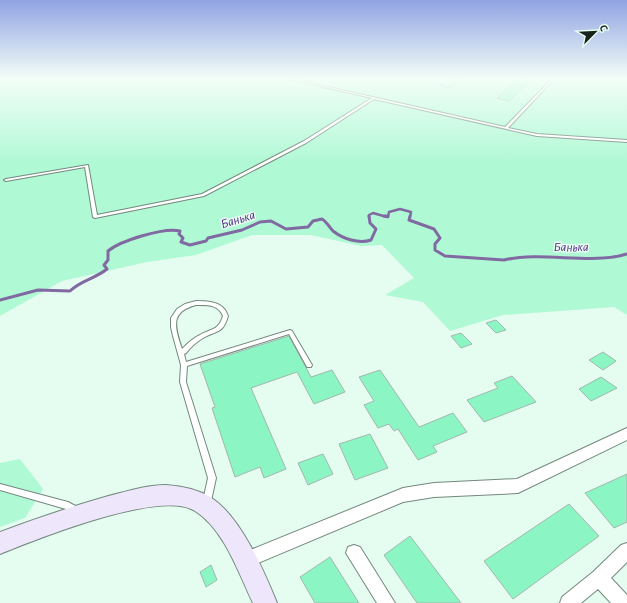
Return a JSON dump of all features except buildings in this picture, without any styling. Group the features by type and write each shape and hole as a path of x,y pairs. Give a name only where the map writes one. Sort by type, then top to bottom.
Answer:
{"street":[{"path":"244,561 404,496 434,490 518,486 627,434"},
{"path":"0,543 79,515 132,500 160,495 181,496 205,506 222,524 244,561 265,603"},
{"path":"568,603 599,578 627,551"},
{"path":"354,553 387,603"},
{"path":"599,578 623,603"}],"lane":[{"path":"6,180 87,166 95,217 203,195 305,142 360,107"},
{"path":"414,107 537,135 627,141"},
{"path":"506,128 526,107"},
{"path":"181,354 188,345 224,324 225,316 223,310 218,305 211,303 196,303 179,311 174,317 174,329 184,365 183,382 212,478 205,506"},
{"path":"184,365 290,332 309,365"},
{"path":"0,486 68,506 75,510 79,515"}],"green space":[{"path":"0,107 627,107 627,315 614,307 503,315 450,331 423,302 385,295 414,278 382,245 361,246 311,235 252,235 196,255 147,262 62,281 0,316"},
{"path":"20,459 43,489 25,518 0,527 0,463"}],"waterway":[{"name":"Банька","path":"388,217 389,212 400,209 411,212 410,217"},
{"name":"Банька","path":"369,216 373,213 387,217"},
{"name":"Банька","path":"0,300 38,290 70,291 79,284 107,269 104,265 108,260 108,251 122,243 153,233 173,230 180,231 179,234 183,238 181,242 190,245 206,241 208,238 242,230 260,222 271,221 286,229 308,227 313,221 322,219 333,231 341,236 351,240 366,241 371,240 376,229 370,223 369,216"},
{"name":"Банька","path":"410,216 409,220 434,229 440,238 435,244 435,250 445,256 504,260 534,257 598,258 627,254"}]}
